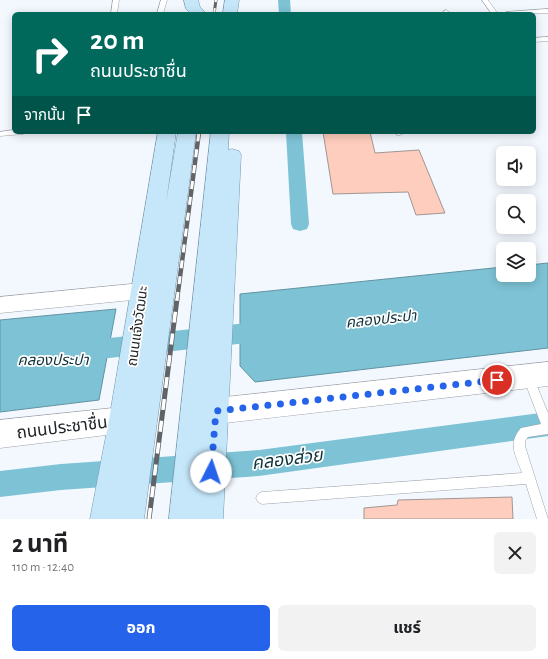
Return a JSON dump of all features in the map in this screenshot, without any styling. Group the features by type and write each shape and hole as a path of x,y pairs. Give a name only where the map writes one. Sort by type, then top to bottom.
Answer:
{"main road":[{"path":"189,12 191,0"},
{"path":"191,0 193,9 197,12"},
{"path":"204,12 207,0"},
{"name":"ถนนแจ้งวัฒนะ","path":"107,509 123,420 142,290 172,134"},
{"name":"ถนนแจ้งวัฒนะ","path":"129,519 172,134"},
{"path":"208,519 216,411 230,134"},
{"path":"184,519 230,134"},
{"path":"216,411 536,384"},
{"name":"ถนนประชาชื่น","path":"0,434 123,420"}],"street":[{"path":"0,305 142,290"}],"lane":[{"path":"114,12 116,0"},
{"path":"161,12 164,0"},
{"path":"485,0 493,12"},
{"path":"534,12 548,11"},
{"path":"536,40 548,39"},
{"path":"0,134 12,133"},
{"path":"536,384 548,428 525,432 519,439 519,446 543,519"},
{"path":"262,498 529,478"}],"water":[{"path":"548,263 548,348 255,382 240,366 240,294 496,268 496,282 536,282 536,264"},
{"name":"คลองประปา","path":"116,309 99,400 0,412 0,320"}],"building":[{"path":"323,134 370,134 375,153 419,150 445,213 416,215 408,192 333,194"},
{"path":"512,497 513,519 364,519 364,508 397,505 398,500"}],"waterway":[{"path":"284,0 285,12"},
{"path":"294,134 300,224"},
{"name":"คลองประปา","path":"82,351 266,331"},
{"name":"คลองส่วย","path":"0,484 61,477 259,463 548,424"}],"railway":[{"path":"214,12 216,0"},
{"path":"177,300 199,134"},
{"path":"149,519 177,299"}],"route":[{"path":"211,472 216,411 497,380"}]}
